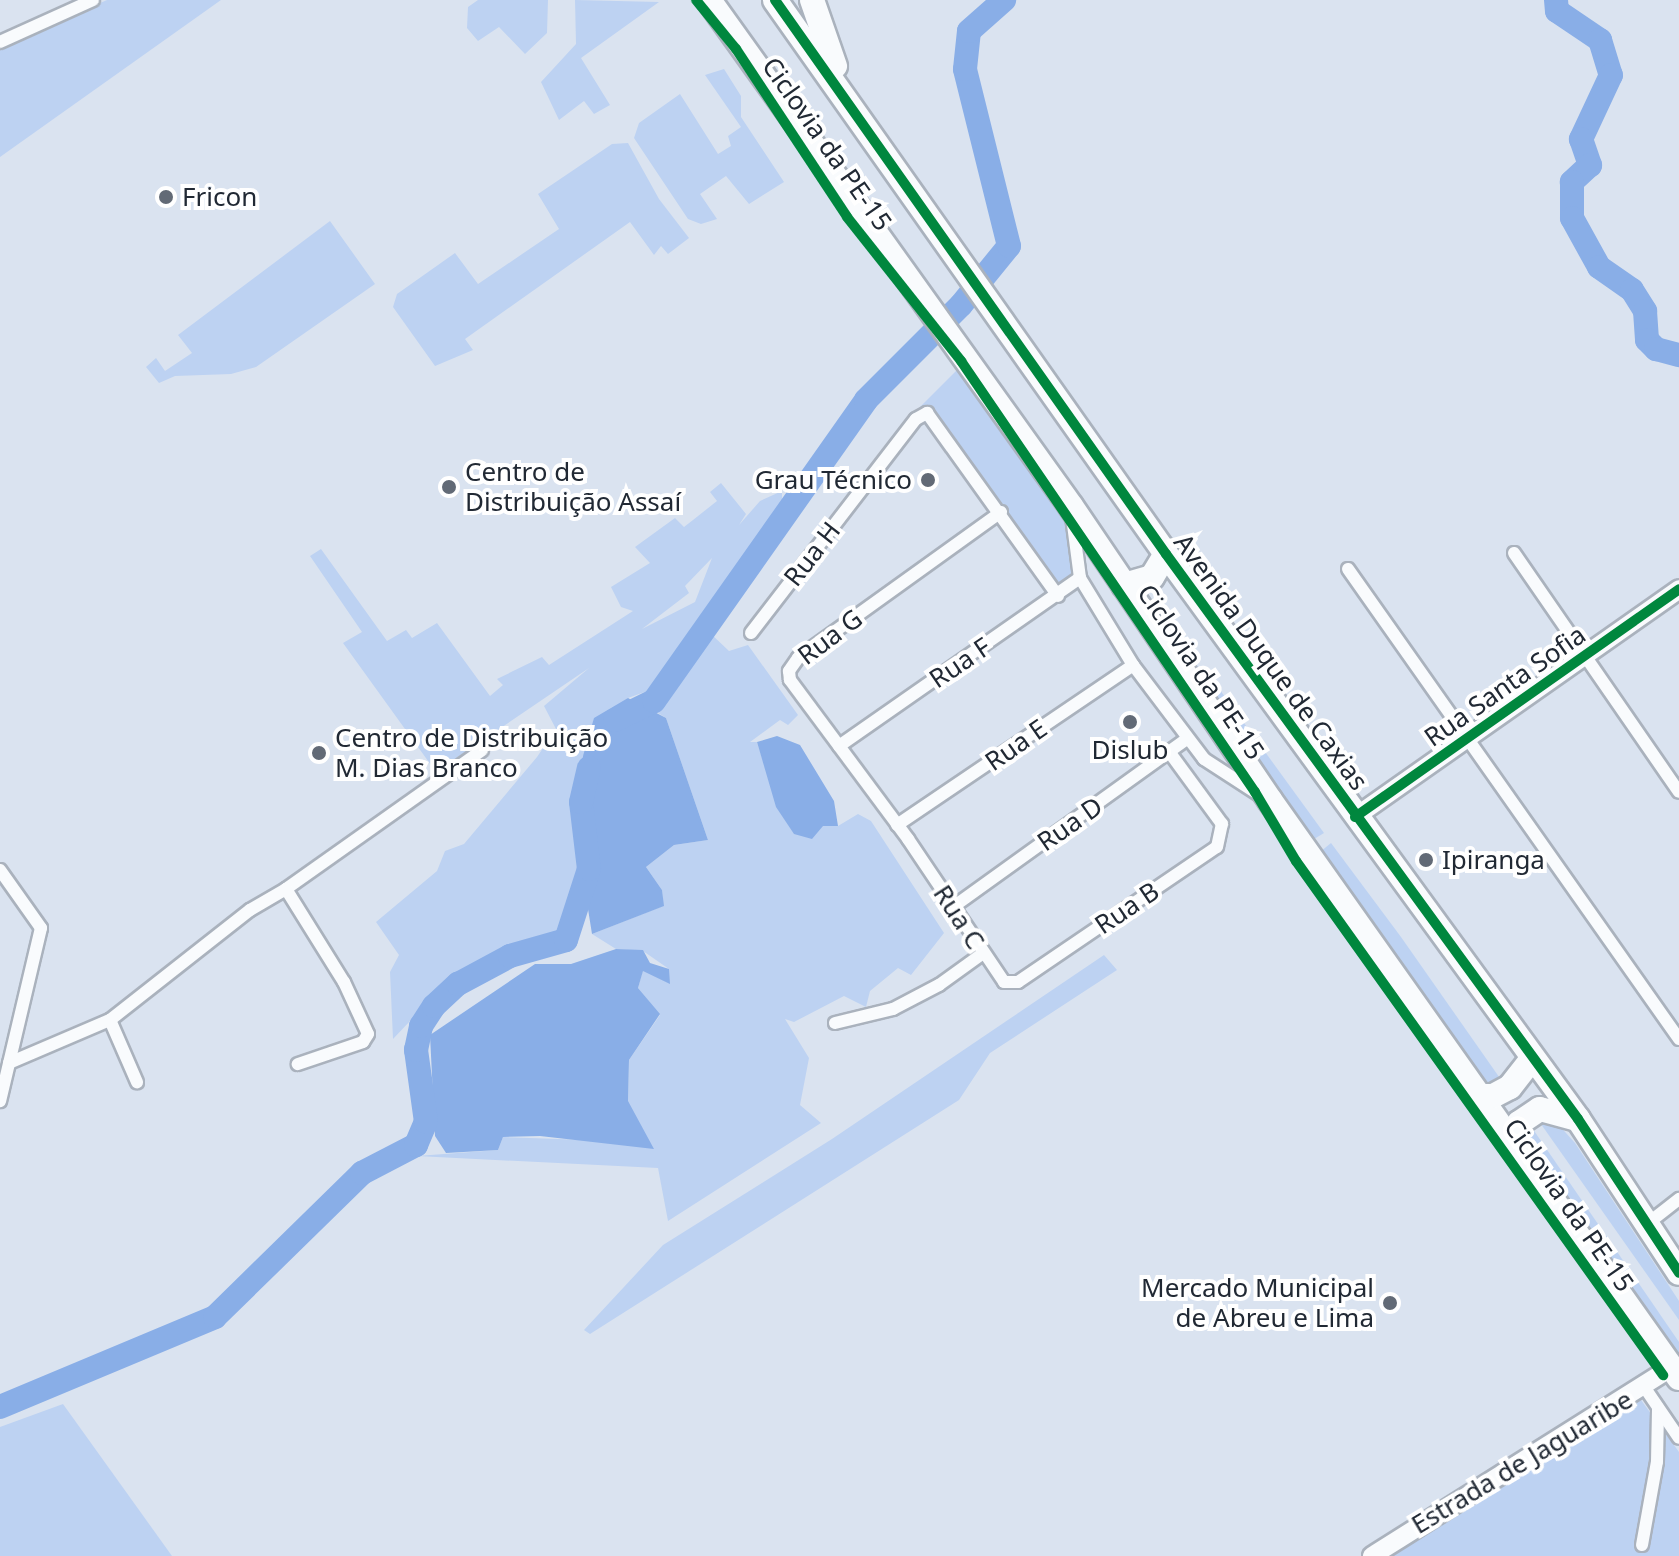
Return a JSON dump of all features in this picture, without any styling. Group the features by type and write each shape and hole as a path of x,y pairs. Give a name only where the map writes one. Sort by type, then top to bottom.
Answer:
{"highway":[{"path":"709,0 918,297 1071,506 1270,800 1675,1372"},
{"path":"775,0 844,91"},
{"path":"812,0 844,91"},
{"name":"Avenida Duque de Caxias","path":"844,91 1166,554 1578,1119 1679,1273"},
{"path":"1124,585 1152,577 1166,554"},
{"path":"1477,1096 1493,1096 1515,1084 1532,1059"},
{"path":"1514,1141 1519,1123 1540,1109 1578,1119"}],"street":[{"path":"0,42 93,0"},
{"name":"Rua H","path":"751,633 916,419 927,413 936,421 1001,512"},
{"path":"1071,506 1080,578 1133,665 1204,759 1270,800"},
{"path":"1001,512 1058,596"},
{"name":"Rua G","path":"908,839 790,680 793,663 1001,512"},
{"path":"1514,553 1679,792"},
{"path":"1348,569 1679,1039"},
{"name":"Rua F","path":"839,746 1080,578"},
{"name":"Rua Santa Sofia","path":"1355,817 1679,589"},
{"name":"Rua E","path":"897,825 1133,665"},
{"name":"Rua D","path":"953,907 1187,739"},
{"path":"9,1063 110,1020 250,910 286,889 482,750"},
{"name":"Rua B","path":"1018,982 1217,847 1222,824 1170,753"},
{"name":"Rua C","path":"908,839 982,954 1004,982 1018,982"},
{"path":"0,870 41,928 0,1101"},
{"path":"286,889 344,982 368,1034 353,1046 298,1064"},
{"path":"835,1023 893,1009 939,985 982,954"},
{"path":"110,1020 137,1082"},
{"path":"1647,1224 1679,1199"},
{"name":"Estrada de Jaguaribe","path":"1372,1556 1675,1372"},
{"path":"1645,1388 1679,1438"},
{"path":"1642,1545 1657,1462 1658,1408"}],"shaded area":[{"path":"107,0 221,0 0,157 0,47"},
{"path":"478,0 548,0 547,33 525,54 499,27 478,41 467,28 468,7"},
{"path":"575,0 659,2 581,58 610,105 594,114 584,101 559,120 541,82 576,44"},
{"path":"724,69 741,96 741,117 784,182 749,204 726,176 700,194 717,219 701,224 688,219 634,138 639,123 680,94 718,154 731,146 728,136 741,127 705,75"},
{"path":"628,143 659,199 689,238 668,254 661,246 654,255 630,222 465,339 473,350 435,366 393,307 397,294 455,253 478,284 559,229 538,194 612,144"},
{"path":"330,221 375,284 256,367 231,374 175,376 159,383 146,367 156,358 165,371 192,353 178,335"},
{"path":"961,366 1064,513 1079,579 1051,599 918,409"},
{"path":"721,483 746,514 739,525 760,501 782,491 782,508 653,689 628,698 583,756 583,878 569,930 490,954 446,983 393,1039 390,972 399,955 376,922 437,871 445,851 464,844 537,757 556,729 544,706 589,668 436,772 343,643 362,632 310,556 321,549 387,641 406,630 412,638 437,623 490,696 503,685 497,679 542,657 549,665 633,611 621,607 611,587 650,563 635,547 675,518 684,527 717,501 710,492","holes":["712,558 695,602 642,629 689,593 685,586"]},
{"path":"710,633 729,651 748,645 798,715 788,725 780,720 750,742 757,742 763,761 823,826 838,826 858,814 871,821 944,933 911,975 898,968 870,991 866,1007 844,996 794,1022 785,1019 809,1058 800,1105 821,1123 668,1221 658,1168 417,1156 498,1150 503,1137 587,1140 628,1101 629,1060 660,1015 638,988 643,970 669,983 669,969 643,951 616,949 592,934 663,906 662,890 646,867 674,845 708,840 666,718 645,705 654,701"},
{"path":"1164,635 1212,679 1324,833 1306,844"},
{"path":"1331,843 1504,1084 1483,1088 1314,857"},
{"path":"1104,955 1117,970 990,1053 959,1100 590,1334 584,1330 663,1245 832,1139"},
{"path":"1536,1117 1557,1123 1575,1143 1679,1301 1679,1320"},
{"path":"1528,1122 1679,1342 1679,1369 1518,1141"},
{"path":"1641,1400 1679,1452 1679,1556 1366,1556"},
{"path":"63,1404 172,1556 0,1556 0,1427"}],"water":[{"path":"628,698 666,718 708,840 674,845 646,867 662,890 664,906 592,934 580,859 583,756 594,718"},
{"path":"777,736 800,745 834,801 838,826 823,826 812,839 794,834 776,807 757,742"},
{"path":"616,949 643,950 650,963 669,969 670,984 643,971 638,988 660,1014 629,1060 628,1101 654,1149 540,1136 503,1137 498,1150 446,1153 435,1136 430,1035 535,964 571,964"}],"waterway":[{"path":"615,720 654,701 866,400 961,305 1009,246 965,69 969,31 1004,0"},
{"path":"1556,0 1557,11 1600,40 1611,75 1581,139 1590,165 1572,182 1572,218 1599,267 1632,290 1645,311 1647,340 1656,349 1679,355"},
{"path":"0,1407 215,1317 362,1173 416,1145 426,1122 416,1050 421,1026 434,1006 458,984 510,956 566,940 589,869 581,802 589,768"}],"cycle path":[{"name":"Ciclovia da PE-15","path":"696,0 736,49 847,217 961,361 1255,792 1296,861 1663,1375"},
{"path":"775,0 1166,554 1578,1119 1679,1273"},
{"path":"1355,817 1679,589"}],"place":[{"name":"Fricon","path":"166,197"},
{"name":"Grau Técnico","path":"928,480"},
{"name":"Centro de Distribuição Assaí","path":"449,487"},
{"name":"Dislub","path":"1130,722"},
{"name":"Centro de Distribuição M. Dias Branco","path":"319,753"},
{"name":"Ipiranga","path":"1426,860"},
{"name":"Mercado Municipal de Abreu e Lima","path":"1390,1303"}]}
